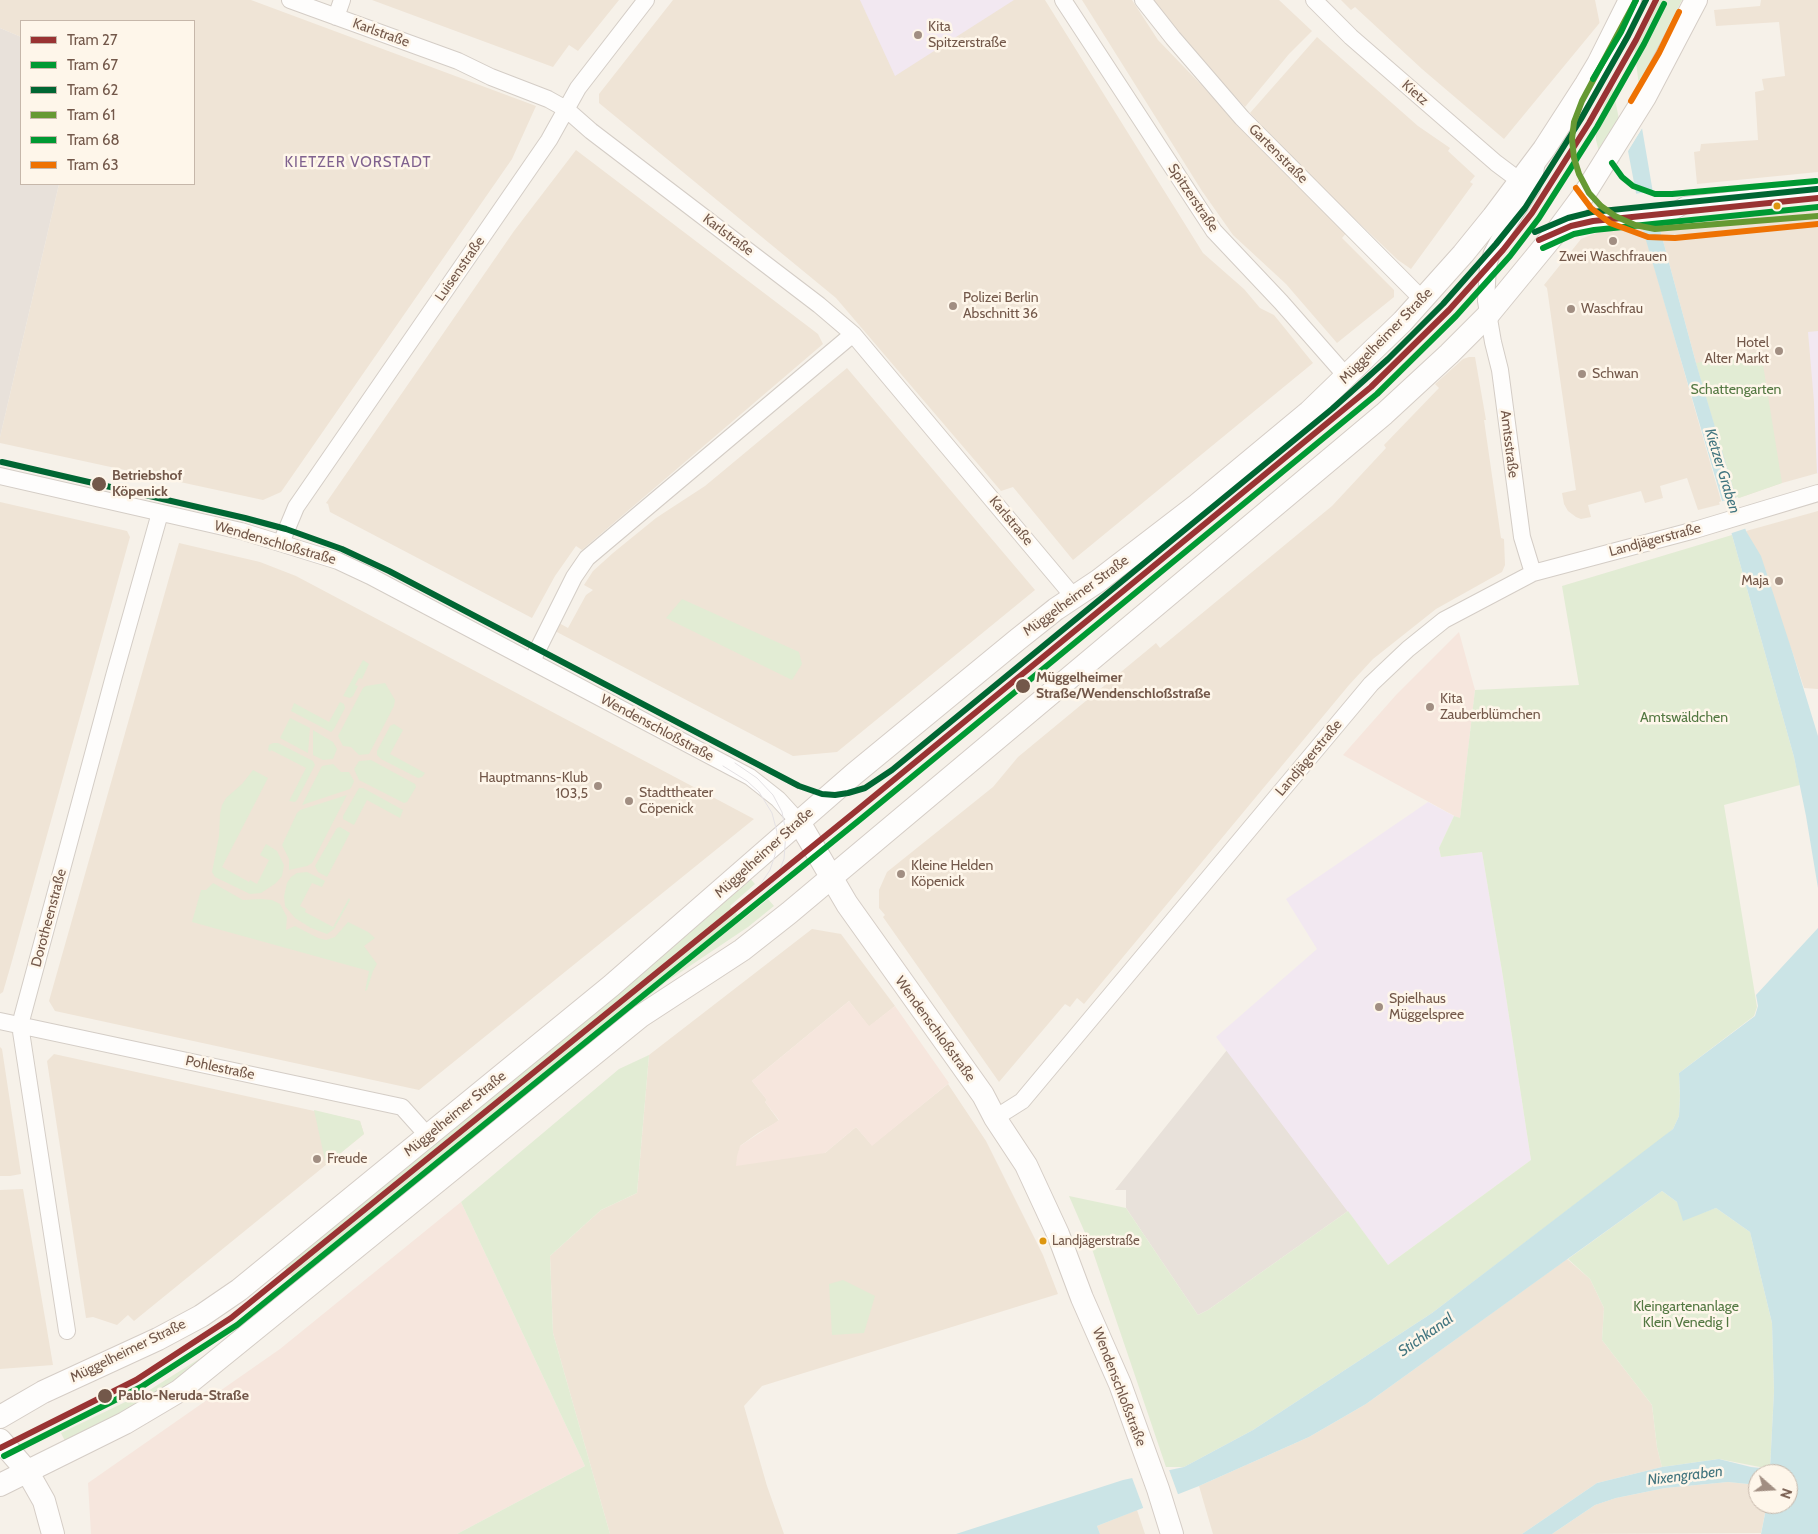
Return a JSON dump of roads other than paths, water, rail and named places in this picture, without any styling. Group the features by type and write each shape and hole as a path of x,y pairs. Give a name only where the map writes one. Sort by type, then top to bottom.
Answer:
{"main road":[{"path":"0,1485 125,1423 179,1391 641,1016 742,950 832,877 1384,414 1438,365 1488,314 1557,231 1585,193 1645,97 1696,0"},
{"name":"Müggelheimer Straße","path":"0,1417 38,1394 158,1339 221,1303 239,1290 612,986 864,766 1017,640 1073,596 1098,581 1197,505 1309,412 1423,300 1463,254 1538,158 1598,64 1630,2"},
{"name":"Wendenschloßstraße","path":"799,822 847,904 962,1064 1026,1165 1058,1234 1082,1298 1120,1384 1158,1489 1172,1534"},
{"path":"0,1440 27,1471 44,1501 53,1534"}],"street":[{"name":"Karlstraße","path":"290,0 458,61 491,77 548,98 566,110 591,132 820,305 854,334 1073,596"},
{"path":"336,17 342,0"},
{"name":"Luisenstraße","path":"281,543 296,507 549,140 578,88 646,0"},
{"name":"Spitzerstraße","path":"1063,0 1214,231 1346,377"},
{"name":"Gartenstraße","path":"1143,0 1242,118 1423,300"},
{"name":"Kietz","path":"1314,0 1351,37 1496,163 1520,181"},
{"name":"Müggelheimer Straße","path":"1488,314 1487,284 1492,254 1502,234 1532,188 1538,158"},
{"path":"1557,231 1592,220 1671,214 1686,204 1818,191"},
{"name":"Amtsstraße","path":"1488,314 1500,370 1522,537 1533,573"},
{"path":"532,661 574,577 587,558 854,334"},
{"name":"Wendenschloßstraße","path":"0,476 241,531 338,561 370,576 750,777 778,799 799,822"},
{"name":"Landjägerstraße","path":"996,1118 1022,1101 1371,684 1408,648 1444,620 1533,573 1818,493"},
{"name":"Dorotheenstraße","path":"67,1331 20,1025 160,513"},
{"name":"Pohlestraße","path":"0,1021 402,1107 428,1136"}],"water":[{"name":"Kietzer Graben","path":"1642,128 1658,222 1696,363 1746,531 1761,556 1818,736 1818,888 1794,757 1732,535 1643,230 1628,151"},
{"name":"Stichkanal","path":"1818,928 1818,1534 1761,1534 1765,1514 1798,1514 1798,1464 1770,1464 1774,1391 1772,1323 1750,1232 1716,1208 1683,1221 1677,1202 1662,1191 1366,1404 1309,1437 1199,1486 1097,1526 1100,1534 956,1534 1123,1480 1184,1467 1253,1430 1432,1313 1673,1129 1679,1116 1679,1073 1755,1016 1758,1006 1756,995"},
{"name":"Nixengraben","path":"1719,1459 1748,1466 1748,1484 1728,1482 1665,1488 1616,1498 1595,1505 1552,1534 1522,1534 1597,1483 1662,1467"}],"tram line":[{"name":"61","path":"1636,0 1582,101 1574,122 1572,139 1574,158 1579,174 1589,193 1601,206 1615,216 1635,225 1655,229 1818,216"},
{"name":"68","path":"1593,79 1621,32 1636,0"},
{"name":"62","path":"2,462 245,518 286,529 342,549 389,571 799,786 822,794 848,793 865,788 892,770 1332,409 1388,359 1443,304 1525,208 1581,119 1646,0"},
{"name":"27","path":"0,1448 136,1380 231,1318 856,811 1371,387 1449,310 1503,250 1532,213 1589,123 1636,40 1656,0"},
{"path":"1636,40 1670,0"},
{"name":"67","path":"4,1456 141,1387 237,1325 862,818 1377,394 1456,316 1510,256 1539,218 1597,127 1644,44 1664,4"},
{"name":"63","path":"1631,101 1659,53 1679,12"},
{"name":"68","path":"1612,163 1622,177 1633,186 1655,194 1816,181"},
{"name":"63","path":"1576,188 1591,208 1610,223 1648,237 1675,238 1818,224"},
{"name":"62","path":"1535,232 1568,218 1592,212 1817,189"},
{"name":"27","path":"1539,240 1571,226 1593,221 1818,198"},
{"name":"67","path":"1543,248 1574,234 1594,230 1818,207"},
{"path":"735,763 757,778 773,795 782,812 786,832 784,859 776,879 764,895 743,915"},
{"path":"723,766 747,781 759,792 772,813 777,832 775,855 770,870 758,888 743,903"}],"place":[{"name":"Kita Spitzerstraße","path":"918,35"},
{"name":"Zwei Waschfrauen","path":"1613,241"},
{"name":"Polizei Berlin Abschnitt 36","path":"953,306"},
{"name":"Waschfrau","path":"1571,309"},
{"name":"Hotel Alter Markt","path":"1779,351"},
{"name":"Schwan","path":"1582,374"},
{"name":"Betriebshof Köpenick","path":"99,484"},
{"name":"Maja","path":"1779,581"},
{"name":"Müggelheimer Straße/Wendenschloßstraße","path":"1023,686"},
{"name":"Kita Zauberblümchen","path":"1430,707"},
{"name":"Hauptmanns-Klub 103,5","path":"598,786"},
{"name":"Stadttheater Cöpenick","path":"629,801"},
{"name":"Kleine Helden Köpenick","path":"901,874"},
{"name":"Spielhaus Müggelspree","path":"1379,1007"},
{"name":"Freude","path":"317,1159"},
{"name":"Landjägerstraße","path":"1043,1241"},
{"name":"Pablo-Neruda-Straße","path":"105,1396"}],"district":[{"name":"KIETZER VORSTADT","path":"358,163"}],"park label":[{"name":"Schattengarten","path":"1736,390"},
{"name":"Amtswäldchen","path":"1684,718"},
{"name":"Kleingartenanlage Klein Venedig I","path":"1686,1315"}]}
